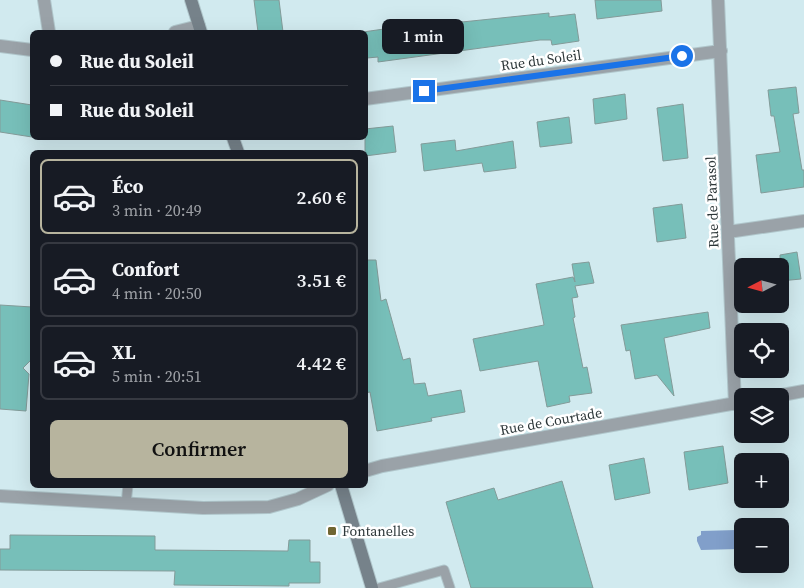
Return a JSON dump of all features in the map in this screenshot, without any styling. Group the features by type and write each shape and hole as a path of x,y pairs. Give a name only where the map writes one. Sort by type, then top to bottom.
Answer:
{"main road":[{"path":"191,0 200,29"},
{"path":"342,488 372,588"}],"street":[{"path":"44,0 49,30"},
{"name":"Rue de Parasol","path":"718,0 728,232 738,388"},
{"path":"0,46 30,50"},
{"name":"Rue du Soleil","path":"368,100 721,51"},
{"path":"728,232 804,222"},
{"path":"789,394 804,392"},
{"name":"Rue de Courtade","path":"368,470 382,466 734,404"},
{"path":"0,496 203,508 269,506 298,499 322,488"}],"lane":[{"path":"126,504 128,488"},
{"path":"380,588 444,570 450,588"}],"water":[{"path":"734,530 734,549 701,550 697,537 701,535 701,531"}],"building":[{"path":"254,0 279,0 283,30 258,30"},
{"path":"595,0 661,0 662,11 597,19"},
{"path":"549,13 549,17 575,14 579,41 552,45 551,40 540,40 378,62 378,57 368,58 368,31 433,22 433,25"},
{"path":"796,87 799,113 793,114 802,170 804,170 804,187 761,193 756,155 780,152 774,116 771,116 768,90"},
{"path":"625,94 627,119 595,124 593,99"},
{"path":"0,100 30,105 30,137 0,132"},
{"path":"683,104 688,158 663,161 657,108"},
{"path":"569,117 572,143 540,147 537,122"},
{"path":"393,126 396,152 368,156 368,150 365,150 365,140 368,140 368,129"},
{"path":"455,140 456,151 513,141 516,168 484,172 482,163 424,171 421,144"},
{"path":"682,204 686,238 657,242 653,208"},
{"path":"797,252 801,279 789,280 789,258 780,258 780,255"},
{"path":"368,260 376,260 381,301 386,299 403,360 410,358 414,384 425,383 428,396 461,390 465,412 431,418 432,421 377,431 370,392 368,392"},
{"path":"589,262 594,283 575,286 578,297 572,298 575,317 573,318 583,368 587,367 592,393 569,396 570,402 547,407 538,361 480,371 473,339 544,325 536,284 573,277 575,282 572,264"},
{"path":"0,305 30,307 30,361 23,368 29,374 26,411 0,409"},
{"path":"708,312 710,328 664,338 674,396 657,375 635,379 630,350 626,351 621,325"},
{"path":"723,446 728,483 689,490 684,452"},
{"path":"644,458 650,493 615,500 609,465"},
{"path":"562,481 593,588 471,588 446,502 494,488 498,500"},
{"path":"10,535 155,536 155,550 288,551 289,540 310,540 310,562 320,562 320,583 289,583 289,586 174,585 175,571 0,570 0,549 10,549"}],"place":[{"name":"Fontanelles","path":"332,531"}],"route":[{"path":"424,91 682,56"}]}
